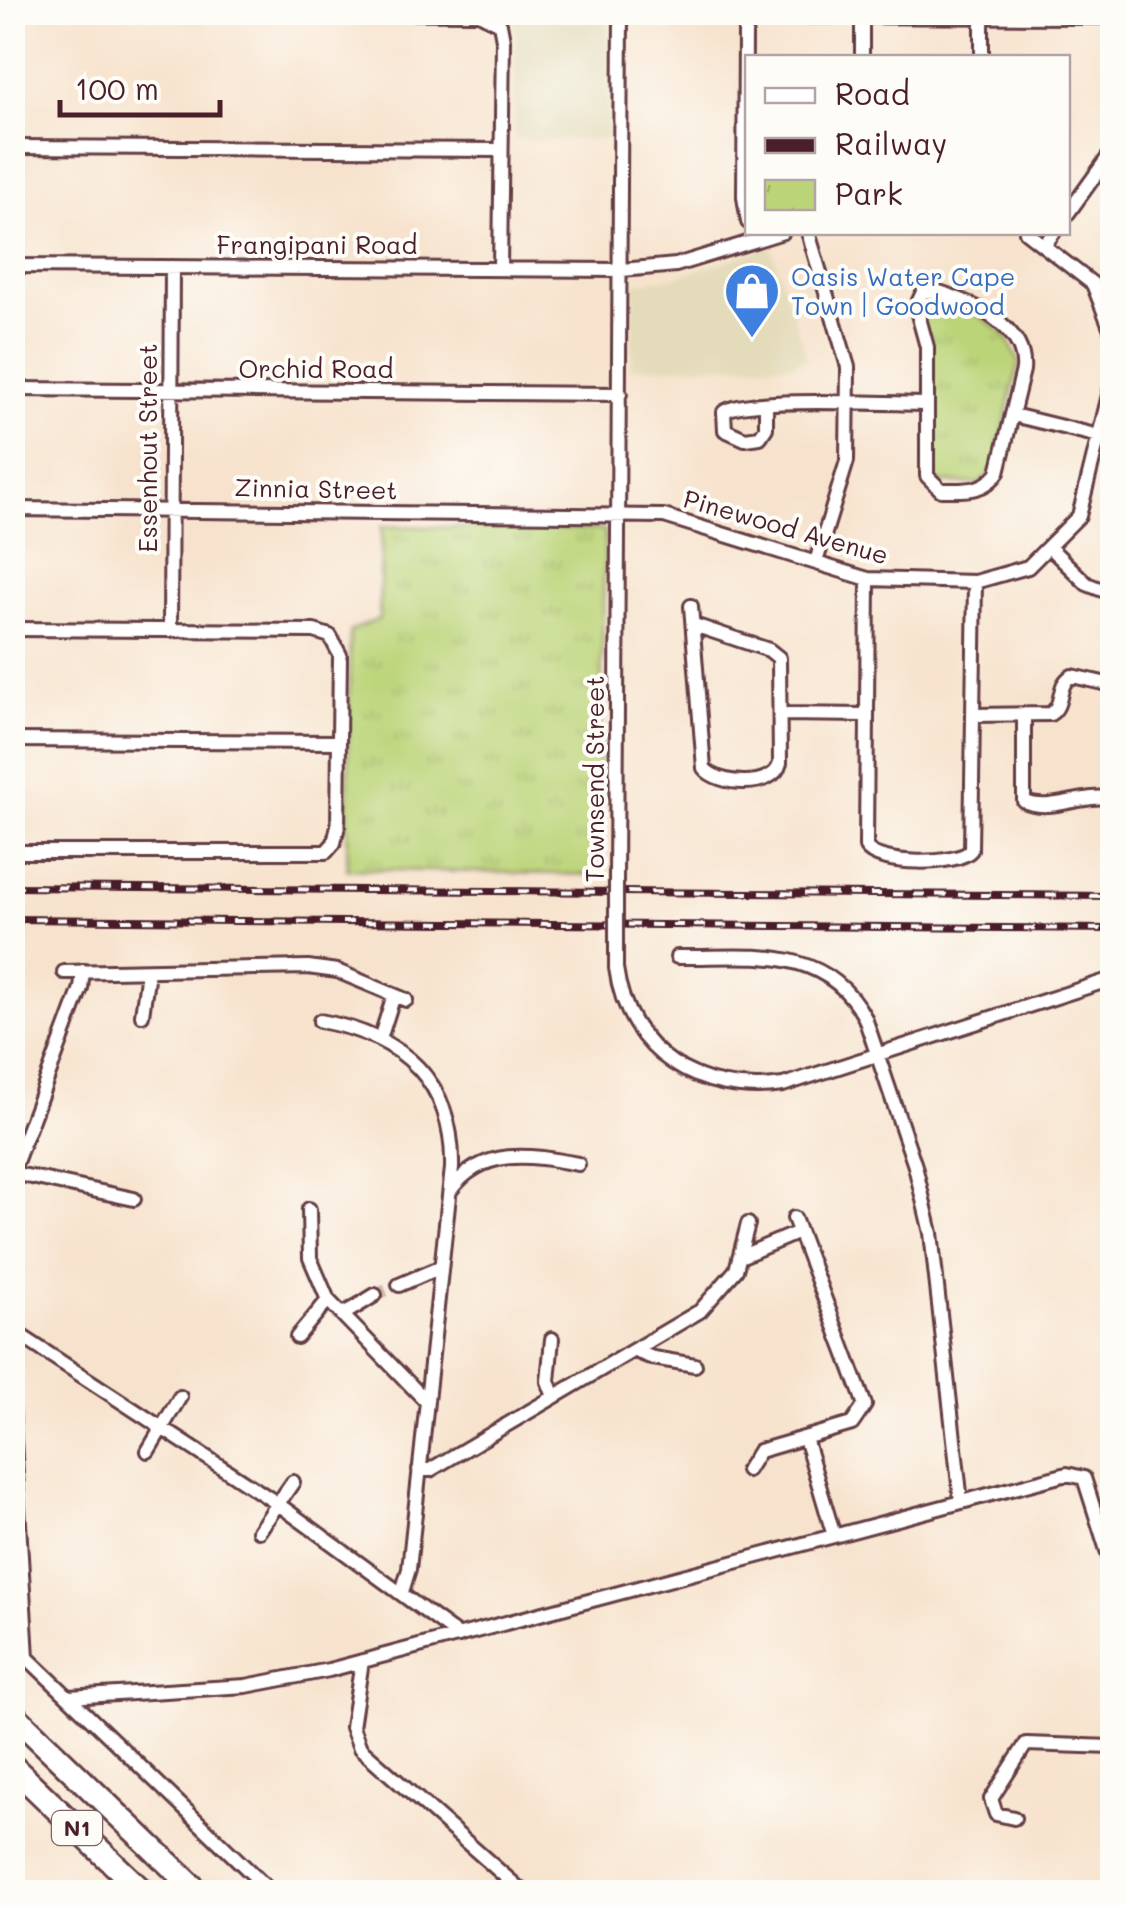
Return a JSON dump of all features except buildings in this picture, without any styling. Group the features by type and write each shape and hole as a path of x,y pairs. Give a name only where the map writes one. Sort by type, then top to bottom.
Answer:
{"highway":[{"name":"N1","path":"12,1713 198,1892"},
{"name":"N1","path":"12,1766 142,1892"}],"street":[{"path":"300,12 468,12 495,18 503,40 500,269"},
{"name":"Townsend Street","path":"621,12 616,968 626,1011 646,1040 680,1069 713,1083 746,1088 784,1085 1112,978"},
{"path":"748,55 749,20 761,14 1112,17"},
{"path":"862,15 862,55"},
{"path":"982,17 982,55"},
{"path":"12,147 501,150"},
{"path":"1070,211 1112,152"},
{"path":"745,161 745,202"},
{"path":"809,235 847,354 847,461 816,562"},
{"path":"1030,235 1093,284 1111,322"},
{"path":"1044,246 1052,235"},
{"path":"622,270 676,265 754,237"},
{"name":"Frangipani Road","path":"12,266 622,270"},
{"name":"Essenhout Street","path":"170,630 172,267"},
{"path":"928,290 970,303 1014,336 1024,364 993,479 973,490 942,490 927,479 926,404 927,346 916,307 918,298 928,290"},
{"name":"Pinewood Avenue","path":"619,516 678,517 868,579 975,582 1021,571 1078,516 1112,382"},
{"name":"Orchid Road","path":"12,389 620,394"},
{"path":"766,404 926,404"},
{"path":"1013,415 1099,436"},
{"name":"Zinnia Street","path":"12,509 619,516"},
{"path":"1049,547 1087,584 1112,594"},
{"path":"868,579 866,846 872,856 884,860 958,860 969,854 975,582"},
{"path":"691,606 702,763 706,772 720,780 773,776 779,769 778,656 694,625"},
{"path":"12,629 325,633 335,641 340,655 338,826 330,849 320,855 12,852"},
{"path":"974,715 1054,712 1069,676 1112,685"},
{"path":"781,714 866,714"},
{"path":"1024,716 1024,801 1052,804 1092,795 1112,799"},
{"path":"12,740 339,742"},
{"path":"677,957 774,958 819,968 855,999 915,1166 931,1233 961,1502"},
{"path":"64,972 308,967 337,971 400,998 380,1039"},
{"path":"83,971 81,988 12,1173 134,1199"},
{"path":"142,1015 148,972"},
{"path":"320,1021 380,1039 420,1068 442,1098 453,1147 409,1568 402,1592"},
{"path":"449,1193 461,1177 504,1155 578,1164"},
{"path":"309,1209 310,1258 328,1300 426,1401"},
{"path":"746,1470 759,1451 852,1424 865,1405 794,1218"},
{"path":"419,1470 430,1470 700,1311 726,1285 740,1256 748,1224"},
{"path":"740,1256 800,1232"},
{"path":"399,1285 441,1267"},
{"path":"344,1314 375,1295"},
{"path":"297,1337 328,1300"},
{"path":"12,1330 278,1504 459,1636"},
{"path":"552,1338 548,1381 554,1397"},
{"path":"635,1351 695,1365"},
{"path":"148,1452 180,1396"},
{"path":"12,1406 16,1551 27,1657"},
{"path":"806,1438 834,1536"},
{"path":"69,1697 246,1686 362,1662 1075,1473 1087,1484 1112,1566"},
{"path":"259,1531 293,1482"},
{"path":"12,1643 271,1892"},
{"path":"362,1662 352,1727 360,1748 516,1889"},
{"path":"1014,1818 996,1814 991,1799 1026,1744 1112,1747"}],"shaded area":[{"path":"515,13 609,13 609,139 514,140"},
{"path":"771,246 807,359 791,364 631,368 635,283 675,277"}],"green space":[{"path":"929,295 963,304 1006,335 1019,362 994,470 977,484 934,482 921,309 921,301"},
{"path":"382,526 605,530 597,875 347,869 350,631 379,619"}],"tunnel":[{"path":"375,1295 399,1285"}],"railway":[{"path":"12,887 1112,896"},
{"path":"12,919 1112,929"}],"place":[{"name":"Oasis Water Cape Town | Goodwood","path":"752,340"}]}
